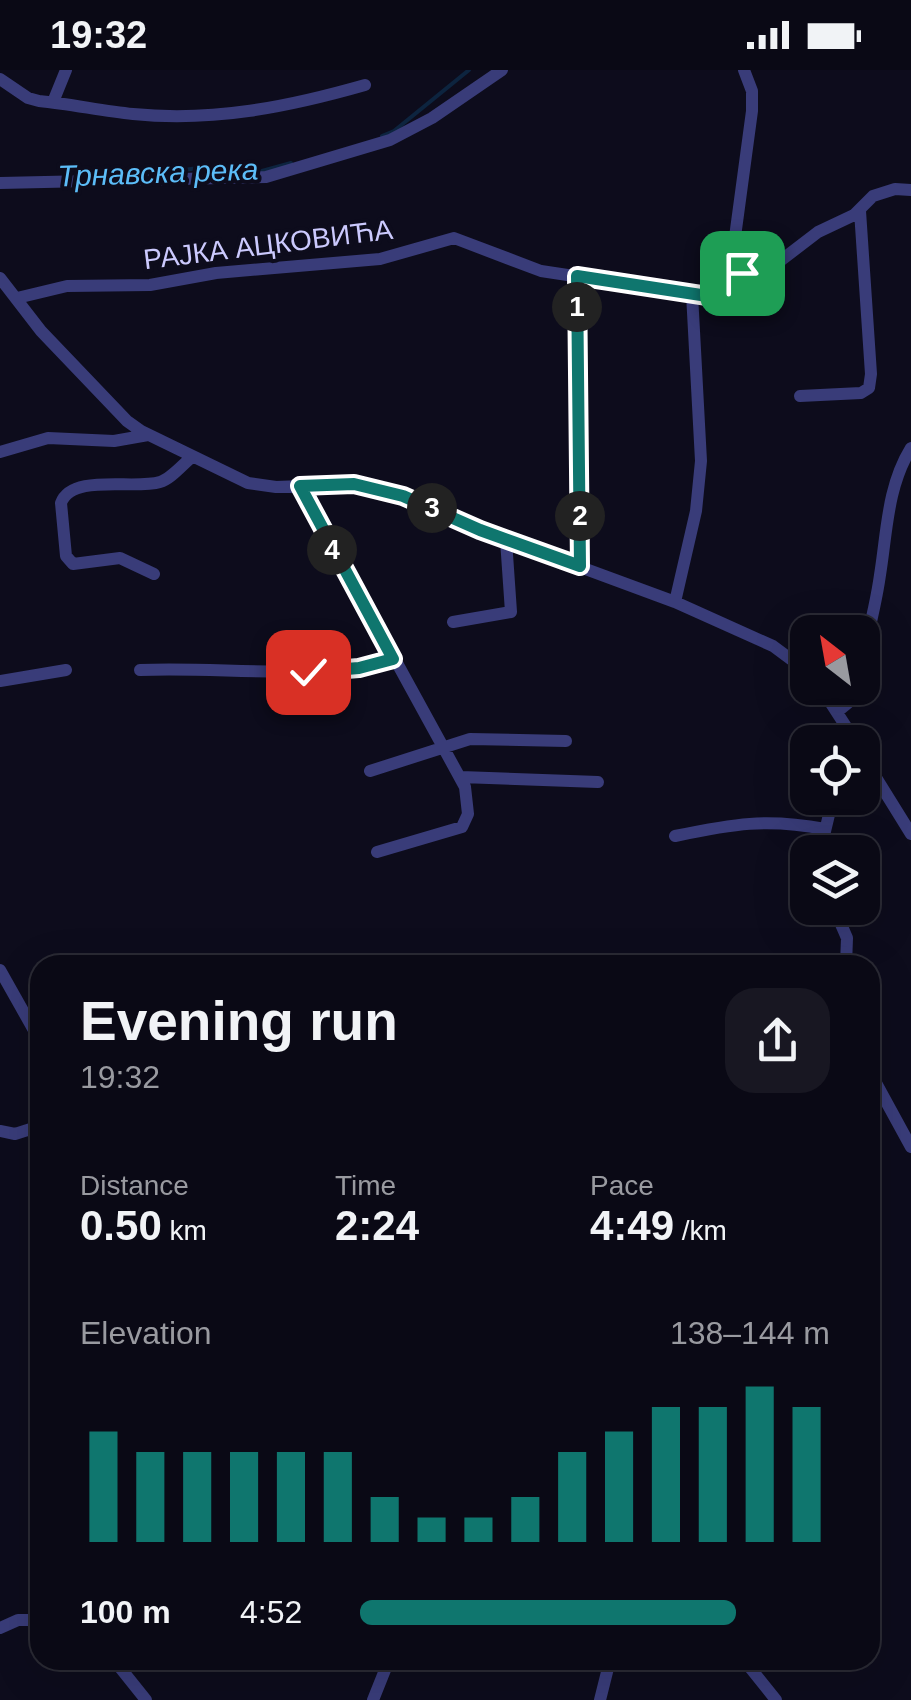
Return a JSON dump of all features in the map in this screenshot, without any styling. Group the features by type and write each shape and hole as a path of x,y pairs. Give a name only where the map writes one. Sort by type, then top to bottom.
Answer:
{"street":[{"path":"53,102 66,70"},
{"path":"0,183 266,177 390,140 432,118 502,70"},
{"path":"732,278 752,111 752,91 744,70"},
{"path":"0,80 28,98 135,115 231,114 297,104 365,85"},
{"path":"675,602 696,511 701,461 692,294 714,297 737,274 771,268 818,232 860,211 873,196 895,189 911,190"},
{"path":"800,396 861,393 869,388 860,211"},
{"name":"РАЈКА АЦКОВИЋА","path":"17,298 66,286 150,285 216,272 380,259 454,238 523,267 692,294"},
{"path":"577,276 580,566"},
{"path":"0,278 40,331 128,421 192,457 248,483 370,486 417,501 506,540 675,602 774,646 790,658"},
{"path":"0,452 48,438 114,441 148,435"},
{"path":"873,615 893,488 911,448"},
{"path":"154,574 120,558 73,564 66,556 61,503 64,495 78,487 162,482 192,457"},
{"path":"300,486 462,777 468,804 462,827 378,852"},
{"path":"453,622 511,612 506,540"},
{"path":"140,670 194,667 308,672 359,668 393,659"},
{"path":"0,681 66,670"},
{"path":"833,705 846,725"},
{"path":"842,725 840,714 847,705"},
{"path":"370,771 470,739 566,741"},
{"path":"462,777 598,782"},
{"path":"880,783 911,834"},
{"path":"824,835 829,815"},
{"path":"676,836 745,822 785,822 825,829"},
{"path":"841,925 847,938 846,955"},
{"path":"0,970 30,1023"},
{"path":"880,1090 911,1147"},
{"path":"0,1131 15,1134 30,1129"},
{"path":"0,1628 18,1620 30,1620"},
{"path":"122,1670 146,1700"},
{"path":"373,1700 385,1670"},
{"path":"600,1700 608,1670"},
{"path":"752,1670 776,1700"}],"waterway":[{"name":"Трнавска река","path":"382,136 394,131 469,70"},
{"name":"Трнавска река","path":"262,171 291,163"},
{"name":"Трнавска река","path":"163,173 198,168 233,172"}],"route":[{"path":"308,672 359,668 393,659 300,486 370,486 580,566 577,276 714,297 742,273"}]}
